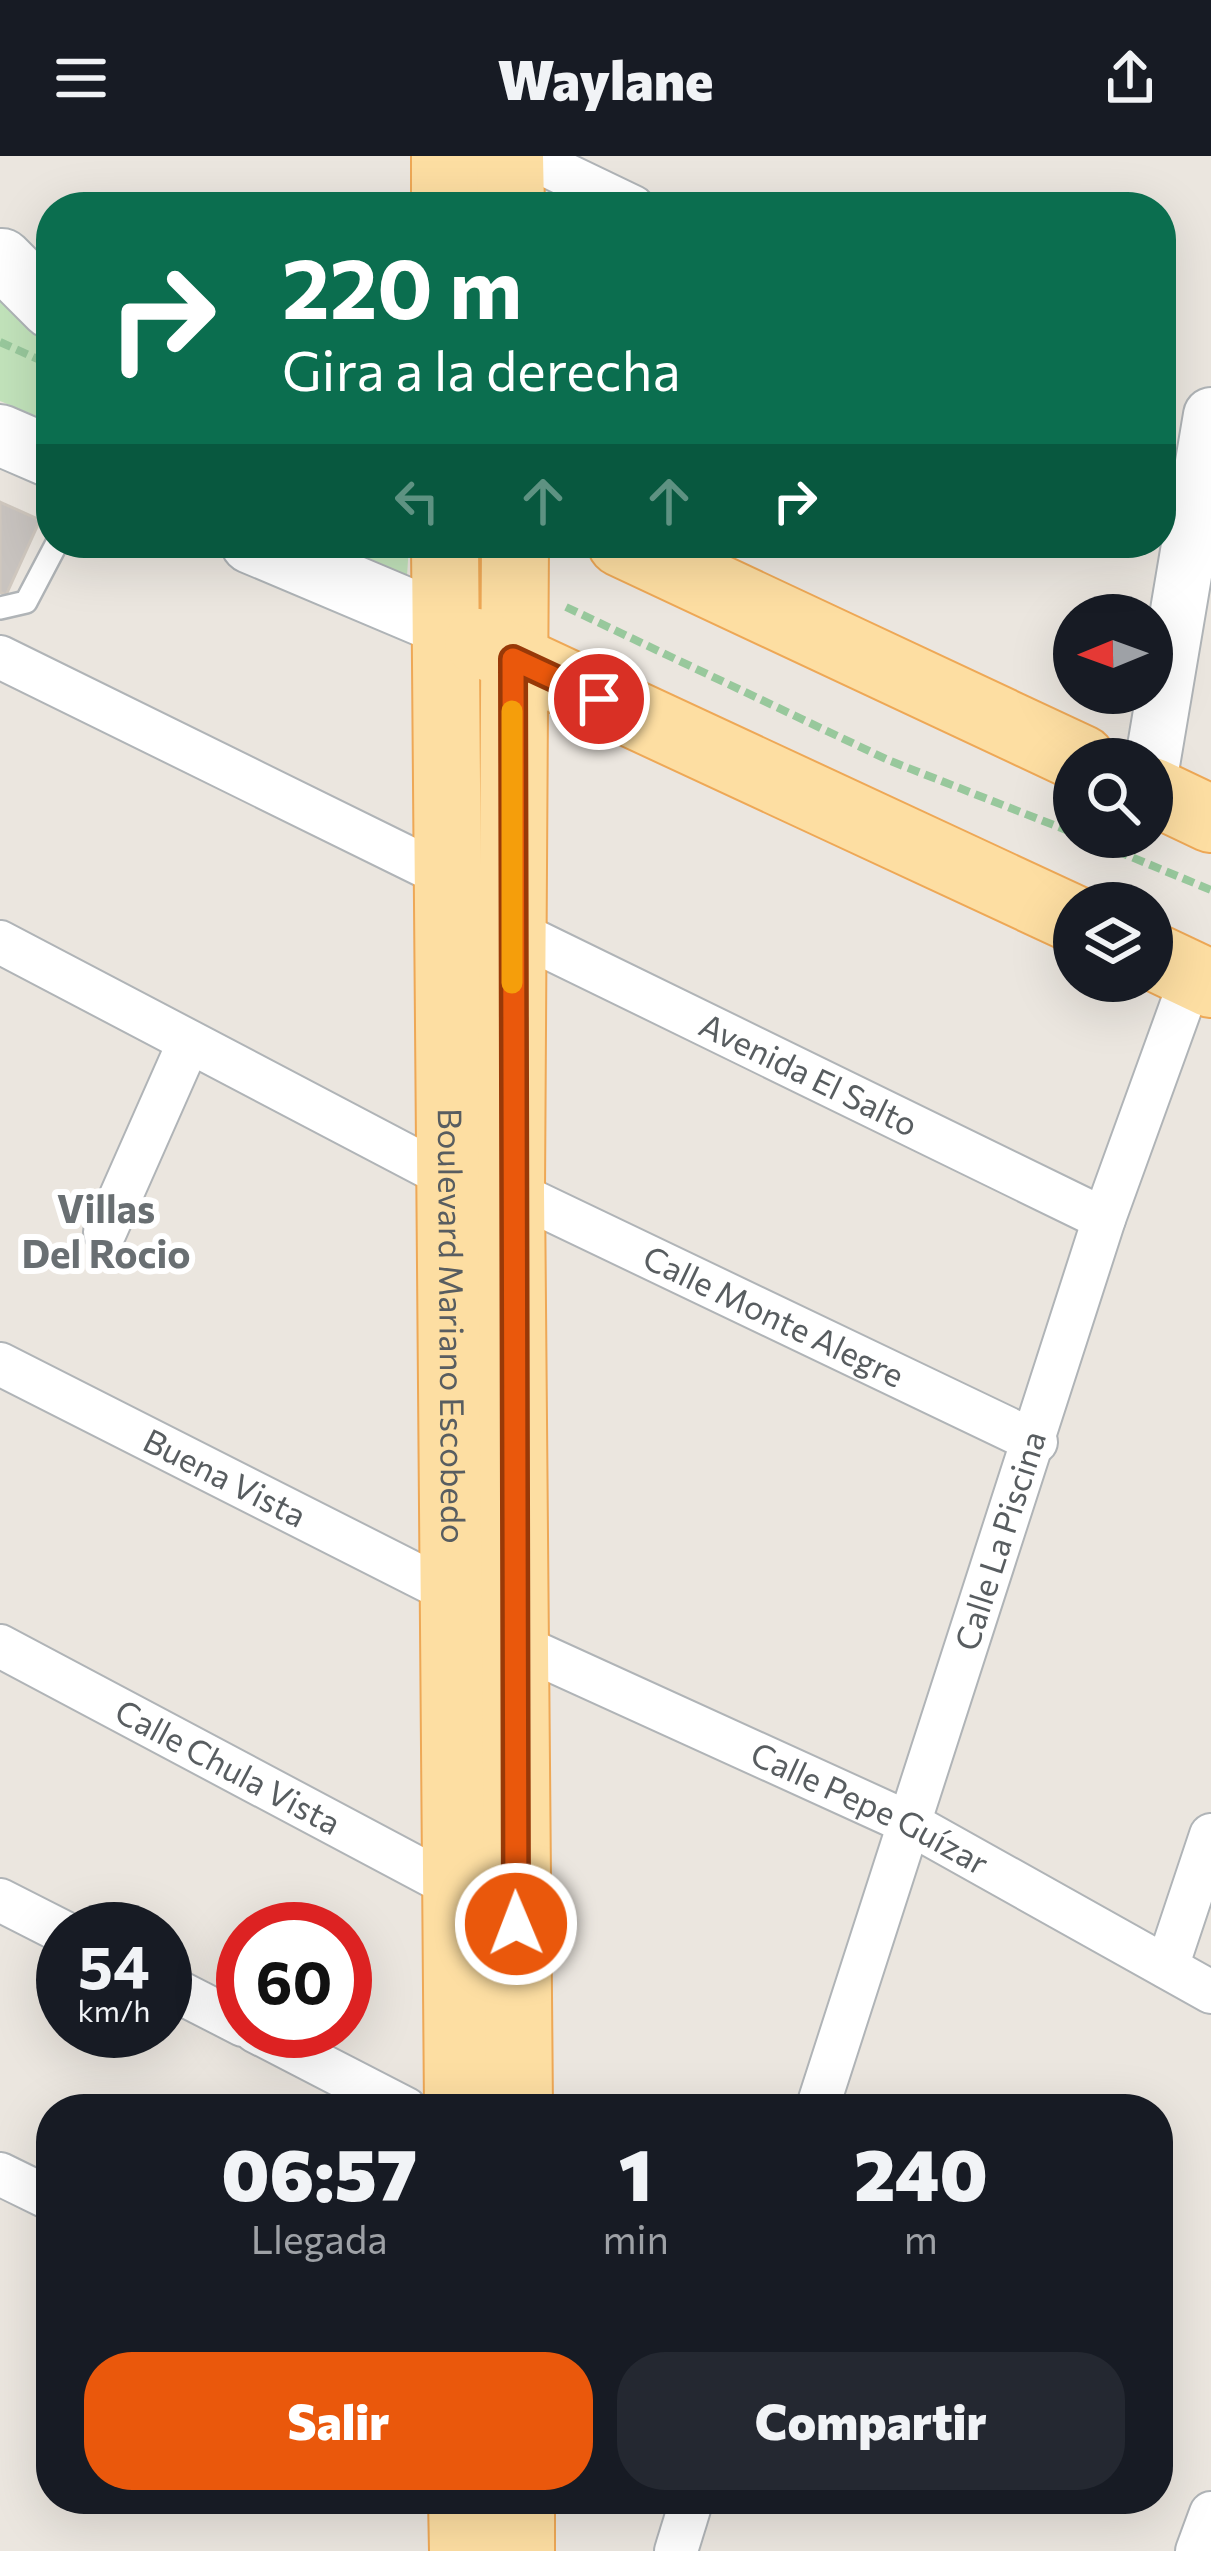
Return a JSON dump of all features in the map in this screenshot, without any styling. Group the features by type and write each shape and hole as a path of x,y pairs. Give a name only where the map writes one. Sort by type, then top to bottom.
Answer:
{"main road":[{"path":"445,156 445,192"},
{"path":"510,156 511,192"},
{"path":"286,558 442,624 1053,910"},
{"name":"Boulevard Mariano Escobedo","path":"444,558 445,876 480,1184 516,1644 519,2094"},
{"path":"653,558 1053,745"},
{"name":"Boulevard Mariano Escobedo","path":"458,2094 452,1593 480,1184 512,929 515,563"},
{"path":"463,2514 464,2551"},
{"path":"521,2514 521,2551"}],"street":[{"path":"527,156 602,192"},
{"path":"1157,738 1211,416"},
{"path":"0,657 445,876"},
{"name":"Avenida El Salto","path":"512,929 1104,1219"},
{"name":"Calle Monte Alegre","path":"0,942 189,1042 480,1184 1036,1442"},
{"name":"Calle La Piscina","path":"822,2094 1036,1442 1184,957"},
{"path":"105,1232 189,1042"},
{"name":"Buena Vista","path":"0,1364 452,1593"},
{"name":"Calle Pepe Guízar","path":"516,1644 909,1823 1211,1992"},
{"name":"Calle Chula Vista","path":"0,1646 458,1889"},
{"path":"1167,1967 1211,1834"},
{"path":"0,1900 36,1918"},
{"path":"307,2058 377,2094"},
{"path":"0,2174 36,2192"},
{"path":"1197,2551 1211,2513"},
{"path":"676,2551 687,2514"}],"lane":[{"path":"0,608 26,602 49,558"}],"path":[{"path":"515,563 888,760 1053,825"},
{"path":"1134,858 1211,890"}],"green space":[{"path":"0,286 36,303 36,416 0,401"},
{"path":"366,558 408,558 407,576"}],"building":[{"path":"0,502 36,518 36,529 6,595 0,592"}],"slow traffic":[{"path":"512,711 512,983"}],"district":[{"name":"Villas Del Rocio","path":"106,1232"}],"route":[{"path":"516,1924 513,659 599,699"}]}
